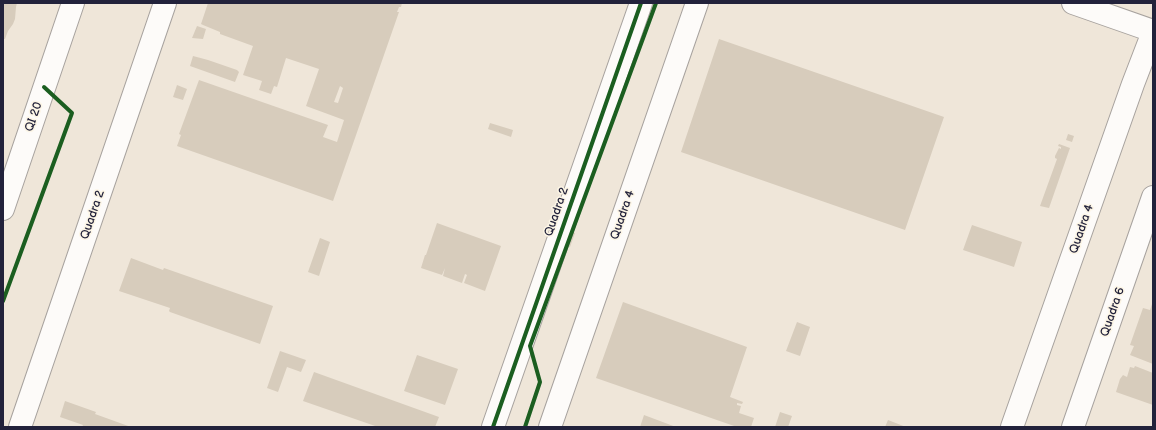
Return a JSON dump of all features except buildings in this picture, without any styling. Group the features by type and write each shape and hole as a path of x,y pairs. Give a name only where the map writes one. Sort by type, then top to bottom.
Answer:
{"street":[{"name":"QI 20","path":"3,209 73,3"},
{"name":"Quadra 2","path":"20,427 165,3"},
{"name":"Quadra 2","path":"493,427 640,3"},
{"name":"Quadra 4","path":"550,427 697,3"},
{"path":"1074,3 1153,32"},
{"name":"Quadra 4","path":"1012,427 1133,84 1153,32"},
{"path":"1133,84 1145,76 1153,76"},
{"name":"Quadra 6","path":"1073,427 1153,197"}],"cycle path":[{"path":"493,427 641,3"},
{"path":"525,427 540,382 530,346 656,3"},
{"path":"3,301 72,113 44,87"}]}
